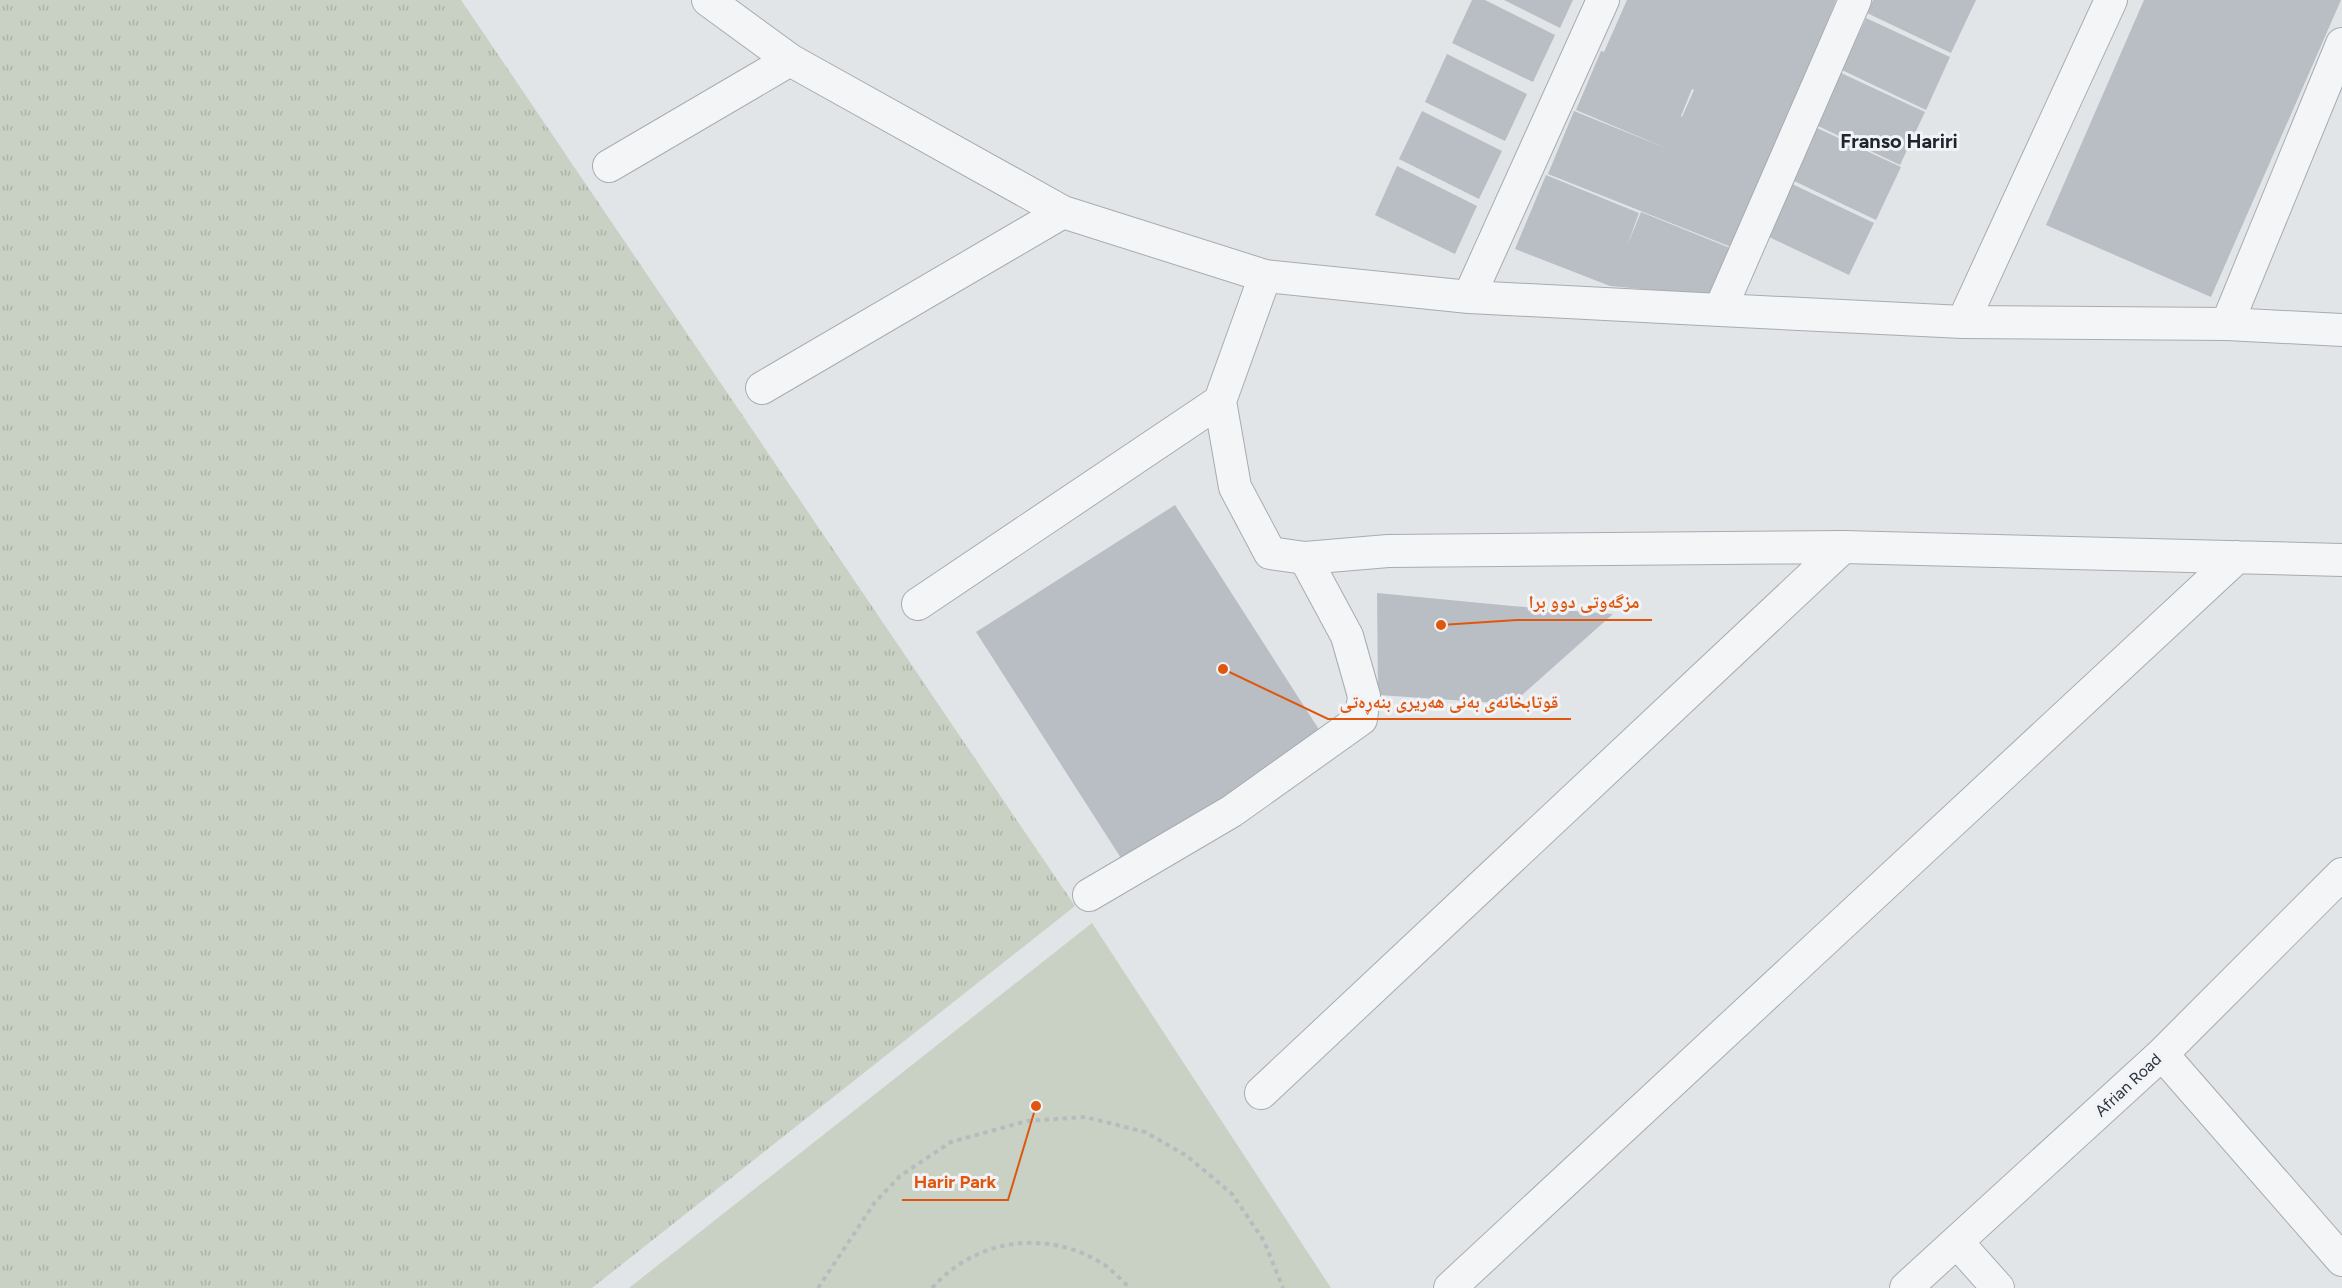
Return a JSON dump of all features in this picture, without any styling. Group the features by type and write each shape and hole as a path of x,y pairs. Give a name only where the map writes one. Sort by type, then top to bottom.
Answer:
{"street":[{"path":"708,0 790,60 1063,212 1264,276 1469,297 1720,310 1963,322 2227,324 2342,330"},
{"path":"1469,297 1603,0"},
{"path":"1720,310 1855,0"},
{"path":"1963,322 2111,0"},
{"path":"2227,324 2342,44"},
{"path":"609,166 790,60"},
{"path":"762,388 1063,212"},
{"path":"1264,276 1220,401 1235,487 1270,553 1305,558 1388,551 1843,547 2342,560"},
{"path":"918,604 1220,401"},
{"path":"1261,1093 1843,547"},
{"path":"1450,1288 2237,557"},
{"path":"1089,895 1232,811 1361,719 1364,696 1347,636 1305,558"},
{"name":"Afrian Road","path":"1906,1288 2162,1054 2342,874"},
{"path":"2162,1054 2342,1260"},
{"path":"1957,1242 1998,1288"}],"path":[{"path":"818,1288 875,1202 900,1176 951,1142 1027,1121 1085,1117 1145,1132 1187,1156 1232,1194 1264,1241 1283,1288"},
{"path":"932,1288 946,1272 981,1251 1021,1242 1062,1246 1090,1257 1100,1262 1130,1288"}],"green space":[{"path":"0,0 461,0 1075,906 592,1288 0,1288"},
{"path":"1092,923 1331,1288 629,1288"}],"building":[{"path":"1472,0 1485,0 1555,35 1533,82 1452,43"},
{"path":"1504,0 1573,0 1560,28"},
{"path":"1627,0 1836,0 1736,249 1548,174 1574,111 1668,149 1576,110 1601,51 1604,52","holes":["1692,89 1694,90 1682,117"]},
{"path":"1873,0 1976,0 1951,53 1867,13"},
{"path":"2144,0 2341,0 2211,297 2046,225"},
{"path":"1866,18 1950,57 1926,110 1842,70"},
{"path":"1447,54 1527,94 1505,141 1425,102"},
{"path":"1841,73 1925,112 1900,165 1816,125"},
{"path":"1422,111 1502,151 1479,199 1399,159"},
{"path":"1817,128 1901,167 1876,220 1792,180"},
{"path":"1397,166 1477,206 1455,254 1375,215"},
{"path":"1546,175 1639,213 1627,246 1641,212 1735,250 1715,296 1610,286 1515,249"},
{"path":"1790,183 1874,223 1849,275 1765,235"},
{"path":"1175,505 1327,742 1128,869 976,632"},
{"path":"1377,593 1613,614 1512,704 1378,695"}],"place":[{"name":"مزگەوتی دوو برا","path":"1441,625"},
{"name":"قوتابخانەی بەنی هەریری بنەڕەتی","path":"1223,669"},
{"name":"Harir Park","path":"1036,1106"}],"district":[{"name":"Franso Hariri","path":"1899,141"}]}
